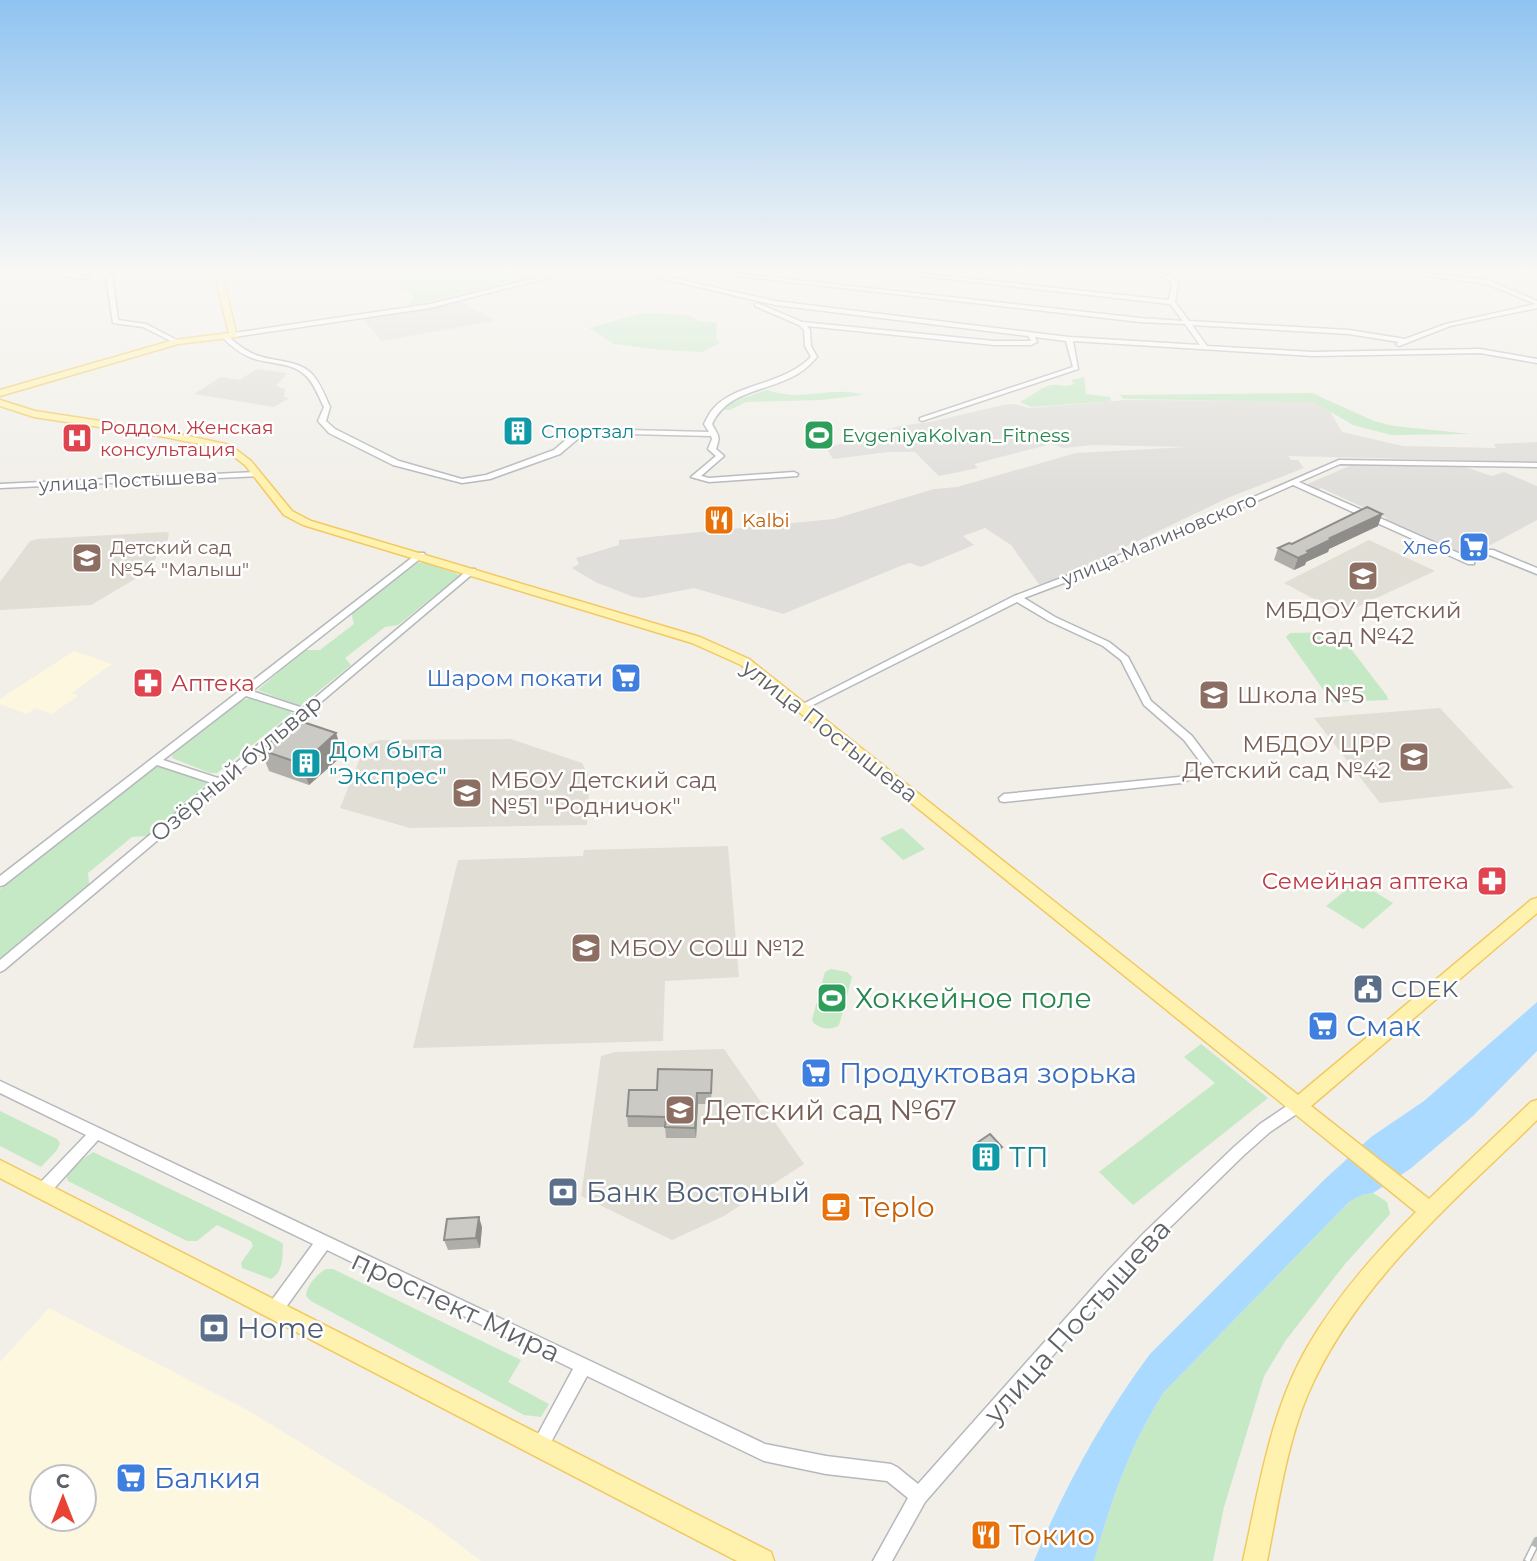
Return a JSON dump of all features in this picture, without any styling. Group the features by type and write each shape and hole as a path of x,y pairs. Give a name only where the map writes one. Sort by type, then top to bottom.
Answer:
{"main road":[{"path":"0,393 164,346"},
{"name":"улица Постышева","path":"0,403 34,414 219,444 234,450 275,499 297,518 714,646 760,672 1431,1213"},
{"path":"1299,1105 1537,904"},
{"path":"1255,1561 1282,1443 1297,1394 1315,1356 1351,1299 1374,1270 1537,1108"},
{"path":"0,1168 762,1561"}],"street":[{"path":"236,346 246,354 278,364 288,363 313,378 327,407 322,421 332,431 396,463 448,479 462,481 487,477 557,452 586,430 715,434"},
{"path":"794,474 698,479 696,475 720,456 712,449 715,434 708,424 710,414 736,396 770,385 808,367 814,357 808,346"},
{"path":"922,419 1076,368 1072,346"},
{"path":"1172,346 1313,354 1480,351 1535,359"},
{"path":"1386,352 1396,346"},
{"name":"улица Малиновского","path":"802,707 1017,598 1114,561 1339,462 1351,460 1537,465"},
{"name":"улица Постышева","path":"0,486 256,474"},
{"path":"1292,482 1471,562"},
{"path":"1490,552 1537,571"},
{"path":"0,883 421,555"},
{"name":"Озёрный бульвар","path":"0,967 472,571"},
{"path":"1004,798 1181,780 1199,772 1208,764 1188,738 1147,703 1125,659 1106,644 1052,619 1017,598"},
{"path":"246,692 303,711"},
{"path":"157,762 219,782"},
{"name":"проспект Мира","path":"0,1087 764,1452 826,1465 891,1473 919,1496"},
{"name":"улица Постышева","path":"882,1561 919,1496 1149,1237 1265,1128 1299,1105"},
{"path":"43,1190 96,1133"},
{"path":"275,1309 323,1242"},
{"path":"539,1447 584,1366"}],"shaded area":[{"path":"257,369 287,373 276,386 285,389 284,397 289,398 274,407 194,394 221,377 239,380"},
{"path":"1125,400 1324,401 1342,432 1403,446 1496,448 1494,444 1537,442 1537,462 1288,456 1291,460 1298,460 1304,468 1230,497 1041,587 1011,545 985,528 963,536 974,545 921,567 910,563 903,565 783,614 694,588 643,598 634,597 595,582 572,568 579,564 576,558 619,545 619,540 834,519 934,489 957,487 1076,453 1187,447 1093,445 1063,448 1051,444 974,464 978,468 939,476 915,452 888,452 833,459 827,448 899,426 930,422 1003,405 1014,404 1030,408"},
{"path":"1359,462 1465,467 1492,476 1504,472 1537,486 1537,520 1468,557 1384,520 1387,518 1321,488 1317,490 1305,485"},
{"name":"Детский сад №54 \"Малыш\"","path":"169,533 168,539 147,572 91,605 0,610 0,582 30,541"},
{"name":"МБДОУ Детский сад №42","path":"1369,540 1435,571 1342,614 1284,583"},
{"path":"74,651 112,664 72,693 78,696 52,714 36,708 26,714 0,704 0,699"},
{"name":"МБДОУ ЦРР Детский сад №42","path":"1440,708 1514,788 1380,803 1314,718"},
{"name":"МБОУ Детский сад №51 \"Родничок\"","path":"511,739 582,763 590,778 587,825 410,828 340,808 365,746 370,743 380,740"},
{"name":"МБОУ СОШ №12","path":"728,846 739,977 665,981 663,1041 413,1048 458,860 583,856 584,850"},
{"name":"Детский сад №67","path":"724,1049 804,1164 724,1216 672,1240 581,1196 601,1056 615,1052"},
{"path":"49,1308 249,1411 431,1523 481,1561 0,1561 0,1362"}],"green space":[{"path":"628,346 714,346 702,352"},
{"path":"1084,377 1086,394 1110,397 1111,401 1031,407 1020,402 1048,386 1074,384 1071,380"},
{"path":"767,390 793,395 851,392 863,395 821,400 746,402 730,410 719,410 734,401"},
{"path":"1312,393 1374,421 1394,426 1471,434 1391,435 1353,425 1314,402 1123,399 1120,395"},
{"path":"425,562 460,575 398,625 385,627 345,658 351,665 300,706 258,690 304,650 320,650 354,624 351,612 418,563"},
{"path":"1338,632 1388,700 1332,702 1286,637 1290,633"},
{"path":"250,698 291,710 291,714 217,773 210,773 172,758 173,754 241,701"},
{"path":"157,766 209,782 147,836 132,837 88,873 89,884 0,958 0,889"},
{"path":"902,828 925,849 903,860 880,838"},
{"path":"1357,881 1393,903 1363,929 1326,906"},
{"name":"Хоккейное поле","path":"831,969 847,972 852,977 839,1025 824,1028 812,1020 825,972"},
{"path":"1201,1044 1268,1098 1133,1205 1099,1172 1215,1083 1184,1057"},
{"path":"0,1111 57,1139 60,1143 41,1167 0,1146"},
{"path":"93,1152 279,1241 283,1244 282,1264 278,1272 271,1279 242,1268 241,1263 253,1246 251,1241 217,1225 197,1241 187,1241 68,1181 66,1175 74,1165"},
{"path":"1373,1193 1387,1202 1390,1214 1345,1264 1286,1340 1264,1376 1224,1507 1213,1561 1094,1561 1123,1474 1141,1433 1164,1392 1349,1202"},
{"path":"326,1269 333,1269 521,1360 508,1382 549,1404 541,1417 524,1415 311,1301 306,1296 308,1288"}],"water":[{"path":"1537,1002 1537,1051 1473,1116 1410,1169 1373,1193 1349,1202 1164,1392 1141,1433 1123,1474 1094,1561 1034,1561 1086,1454 1116,1403 1150,1354 1325,1179 1371,1137 1424,1101"}],"building":[{"path":"1367,507 1382,514 1330,538 1332,539 1307,551 1309,553 1298,558 1278,548 1292,544"},
{"path":"297,720 336,733 302,764 261,750"},
{"name":"Детский сад №67","path":"658,1069 712,1070 711,1093 697,1093 695,1128 665,1127 666,1117 627,1116 629,1090 657,1090"},
{"path":"990,1134 1002,1147 985,1158 974,1145"},
{"path":"479,1217 476,1238 444,1240 447,1219"}],"railway":[{"path":"1527,1561 1537,1541"}],"place":[{"name":"Спортзал","path":"518,431"},
{"name":"EvgeniyaKolvan_Fitness","path":"819,435"},
{"name":"Роддом. Женская консультация","path":"77,438"},
{"name":"Kalbi","path":"719,520"},
{"name":"Хлеб","path":"1474,547"},
{"name":"Детский сад №54 \"Малыш\"","path":"87,558"},
{"name":"МБДОУ Детский сад №42","path":"1363,576"},
{"name":"Шаром покати","path":"626,678"},
{"name":"Аптека","path":"148,683"},
{"name":"Школа №5","path":"1214,695"},
{"name":"МБДОУ ЦРР Детский сад №42","path":"1414,757"},
{"name":"Дом быта \"Экспрес\"","path":"306,763"},
{"name":"МБОУ Детский сад №51 \"Родничок\"","path":"467,793"},
{"name":"Семейная аптека","path":"1492,881"},
{"name":"МБОУ СОШ №12","path":"586,948"},
{"name":"CDEK","path":"1368,989"},
{"name":"Хоккейное поле","path":"832,998"},
{"name":"Смак","path":"1323,1026"},
{"name":"Продуктовая зорька","path":"816,1073"},
{"name":"Детский сад №67","path":"680,1110"},
{"name":"ТП","path":"986,1157"},
{"name":"Банк Востоный","path":"563,1192"},
{"name":"Teplo","path":"836,1207"},
{"name":"Home","path":"214,1328"},
{"name":"Балкия","path":"131,1478"},
{"name":"Токио","path":"986,1535"}]}
